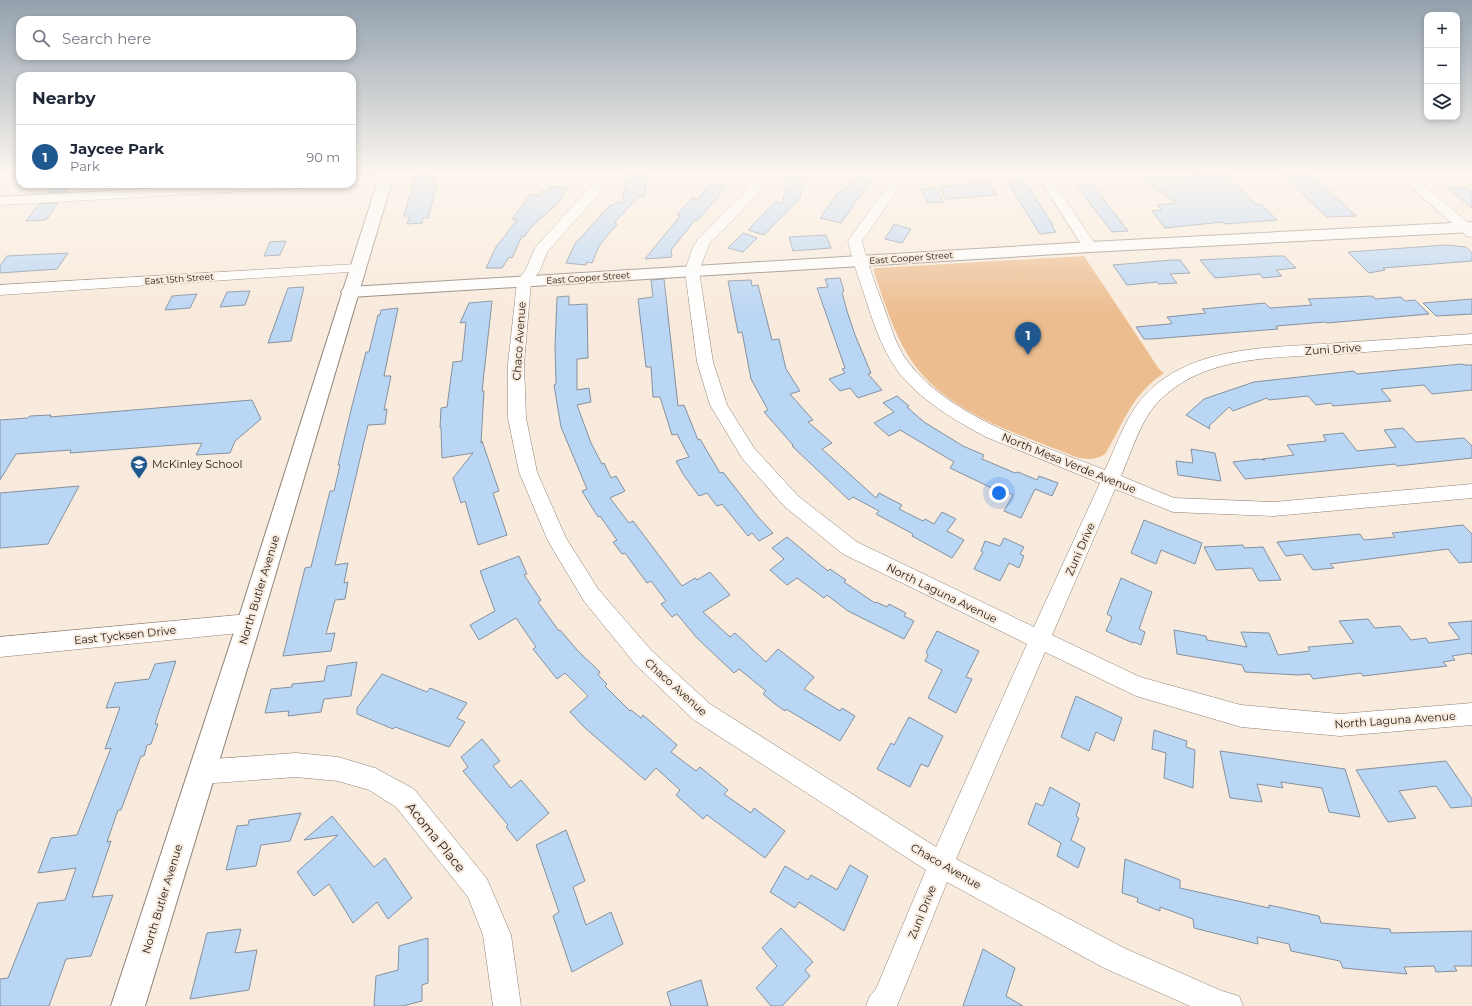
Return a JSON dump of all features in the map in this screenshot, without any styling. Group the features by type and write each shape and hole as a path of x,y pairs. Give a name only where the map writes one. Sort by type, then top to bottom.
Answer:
{"street":[{"name":"North Butler Avenue","path":"128,1006 249,622 372,221"},
{"name":"Chaco Avenue","path":"566,221 540,251 533,270 524,282 516,364 517,418 528,472 558,541 591,595 643,657 702,712 941,865 1114,958 1224,1006"},
{"name":"North Laguna Avenue","path":"725,221 703,243 692,271 705,362 719,405 748,453 791,501 850,548 1136,686 1240,716 1340,725 1472,714"},
{"name":"North Mesa Verde Avenue","path":"869,221 855,241 859,262 890,344 899,361 919,384 945,405 980,426 1173,505 1274,508 1472,491"},
{"path":"1073,221 1090,247"},
{"path":"1460,221 1470,229"},
{"name":"East Cooper Street","path":"350,292 1090,247 1470,229"},
{"name":"East 15th Street","path":"0,290 358,268"},
{"name":"Zuni Drive","path":"880,1006 886,999 941,865 1038,640 1140,413 1147,403 1155,394 1174,379 1211,362 1247,355 1472,339"},
{"name":"East Tycksen Drive","path":"0,647 249,622"},
{"name":"Acoma Place","path":"201,772 296,765 338,769 375,780 405,798 478,888 497,935 507,1006"}],"shaded area":[{"path":"1084,256 1159,369 1164,373 1153,381 1136,400 1105,454 1091,459 1076,457 1007,430 962,407 942,393 924,377 909,357 898,337 873,269 877,268"}],"building":[{"path":"408,221 422,221 422,223 407,224"},
{"path":"516,221 538,221 531,227 524,237 522,236 512,258 509,257 502,268 486,268 496,247"},
{"path":"596,221 616,221 614,223 617,224 599,246 592,263 587,262 586,265 566,263 575,244"},
{"path":"676,221 694,221 671,250 672,257 645,259"},
{"path":"757,221 778,221 764,235 748,230"},
{"path":"832,221 842,221 841,223"},
{"path":"1032,221 1050,221 1053,225 1051,225 1056,232 1040,234"},
{"path":"1104,221 1120,221 1128,231 1112,232"},
{"path":"1160,221 1265,221 1225,224 1223,222 1165,228"},
{"path":"894,224 911,229 902,243 885,239"},
{"path":"743,233 757,238 743,252 728,248"},
{"path":"826,235 831,248 793,251 789,237"},
{"path":"286,241 280,255 264,256 270,242"},
{"path":"1446,245 1466,247 1472,253 1472,261 1383,268 1385,270 1369,273 1348,252"},
{"path":"68,253 57,269 0,273 0,266 7,256"},
{"path":"1284,256 1296,268 1276,270 1282,276 1263,278 1260,274 1215,278 1200,260"},
{"path":"1180,260 1190,273 1170,274 1177,283 1159,284 1157,282 1127,285 1113,265"},
{"path":"840,278 844,291 842,292 847,311 855,335 871,373 868,374 882,390 858,398 850,388 840,391 829,379 845,373 842,369 845,368 817,288 828,287 825,279"},
{"path":"664,279 678,406 684,405 698,440 700,439 720,473 723,472 758,517 773,533 759,541 752,533 748,536 722,504 717,506 707,493 699,496 683,474 676,461 689,457 677,434 672,435 660,397 653,397 651,367 646,367 638,299 653,297 651,280"},
{"path":"751,280 752,286 758,285 772,340 779,339 786,369 800,391 790,394 813,420 808,422 832,443 822,449 876,498 879,493 902,505 899,509 923,521 925,519 934,524 942,512 956,519 947,531 964,540 952,558 912,536 913,534 876,514 879,511 853,497 849,500 792,446 793,445 764,412 768,410 751,379 742,332 738,333 728,281"},
{"path":"304,287 291,341 268,343 288,288"},
{"path":"250,291 245,305 220,307 227,292"},
{"path":"197,294 190,308 165,310 172,296"},
{"path":"569,296 569,305 587,304 588,358 577,359 577,390 589,388 591,402 577,405 591,443 602,464 604,463 611,478 616,476 625,491 610,498 629,523 633,521 682,586 695,578 697,580 710,572 730,595 703,612 730,637 735,633 766,662 778,649 814,677 804,689 840,711 842,708 855,716 840,741 775,704 763,694 766,691 739,669 734,673 697,638 677,614 672,617 661,604 666,601 651,581 647,583 625,553 622,554 613,542 617,540 600,516 598,517 582,491 587,489 561,427 554,385 556,384 555,346 557,297"},
{"path":"1372,296 1376,299 1401,297 1405,301 1415,300 1429,314 1276,326 1278,329 1152,339 1144,339 1136,327 1169,324 1172,323 1167,317 1206,313 1202,309 1265,303 1270,308 1312,305 1308,299"},
{"path":"1472,299 1472,314 1436,316 1423,303"},
{"path":"492,301 482,391 484,391 481,443 482,441 499,491 493,493 507,535 478,545 465,501 461,503 453,478 473,453 442,458 440,428 441,408 447,407 453,362 462,361 466,322 460,323 469,303"},
{"path":"398,308 384,376 391,376 384,410 387,409 385,424 368,425 335,565 348,563 344,583 348,582 345,599 335,600 326,634 335,633 331,651 283,656 305,568 311,567 330,491 334,491 340,465 338,465 352,406 366,352 369,352 378,315 380,315 381,310"},
{"path":"1462,364 1472,365 1472,390 1432,394 1424,385 1381,389 1391,401 1333,406 1331,403 1316,405 1308,396 1269,400 1267,398 1233,411 1229,407 1209,426 1210,429 1186,415 1204,399 1254,382 1354,371 1357,374"},
{"path":"897,396 924,422 963,446 984,455 982,459 1015,473 1018,472 1037,480 1039,476 1058,483 1052,496 1035,489 1021,518 1004,511 1013,495 1000,488 998,491 950,468 954,462 900,430 889,436 874,423 894,412 883,403"},
{"path":"252,400 261,419 235,441 230,453 196,455 202,443 70,453 71,450 16,454 0,480 0,420 28,418 30,416 51,415 50,417"},
{"path":"1403,428 1416,442 1464,438 1472,446 1472,458 1245,479 1233,462 1257,459 1265,460 1262,459 1294,455 1287,445 1326,441 1323,435 1343,433 1357,451 1396,447 1384,430"},
{"path":"1191,449 1215,453 1221,481 1178,475 1176,461 1193,463"},
{"path":"79,486 48,544 0,548 0,493"},
{"path":"1144,520 1202,543 1195,564 1161,550 1156,564 1131,553"},
{"path":"1463,525 1472,534 1472,562 1459,563 1448,549 1330,564 1334,568 1313,570 1302,554 1286,556 1277,542 1360,534 1364,540 1395,537 1392,533"},
{"path":"787,537 828,571 830,569 846,580 844,582 875,603 876,602 887,607 889,604 906,613 904,616 914,621 904,639 848,611 827,595 824,598 797,578 787,585 770,570 784,559 772,548"},
{"path":"1004,538 1024,547 1020,554 1024,556 1019,568 1009,563 1000,581 974,569 983,552 981,551 985,541 1000,546"},
{"path":"1243,545 1244,548 1263,547 1281,580 1259,581 1252,568 1216,570 1204,547"},
{"path":"519,556 527,574 524,575 541,600 538,602 559,631 560,630 578,651 600,672 598,675 607,684 605,686 630,711 631,710 641,718 643,715 677,745 671,752 696,771 700,767 728,790 724,794 751,813 754,808 785,831 765,858 707,815 703,819 676,795 680,790 656,768 645,780 584,727 570,712 588,696 565,673 557,679 533,649 536,647 516,618 479,640 470,625 495,611 480,571"},
{"path":"1121,578 1152,592 1139,629 1145,632 1141,645 1106,631 1112,617 1107,614"},
{"path":"1368,619 1375,628 1400,626 1411,640 1426,638 1429,643 1460,639 1448,623 1472,621 1472,655 1471,653 1452,656 1455,660 1443,662 1447,666 1363,676 1361,673 1313,679 1310,674 1298,675 1245,672 1242,665 1177,654 1174,630 1206,636 1207,640 1247,647 1241,632 1269,633 1278,655 1310,651 1308,647 1354,643 1339,621"},
{"path":"937,631 979,651 966,677 972,679 956,713 928,698 942,670 925,661 928,655 926,652"},
{"path":"176,661 155,724 158,724 151,744 147,745 144,756 141,756 121,810 118,810 107,842 111,841 92,897 113,895 91,956 66,959 49,1006 0,1006 0,979 8,978 38,903 65,900 76,868 38,873 51,838 77,835 111,748 105,749 120,707 106,708 115,683 149,679 155,664"},
{"path":"357,662 351,696 324,699 321,712 288,716 289,711 265,713 271,689 292,687 292,684 324,681 327,666"},
{"path":"382,674 427,692 430,688 467,703 457,718 465,722 449,747 395,727 393,729 357,714 357,708"},
{"path":"1076,696 1122,718 1114,741 1096,732 1089,751 1061,737"},
{"path":"909,717 943,736 928,767 921,764 910,787 877,769 891,743 894,745"},
{"path":"1154,730 1187,741 1186,747 1195,750 1193,788 1164,778 1166,753 1152,749"},
{"path":"482,739 500,761 493,766 511,788 521,780 549,813 517,841 506,827 508,825 463,771 468,767 461,757"},
{"path":"1220,751 1345,769 1360,817 1329,812 1322,788 1281,782 1283,788 1257,784 1262,802 1230,798"},
{"path":"1446,761 1472,799 1472,806 1451,808 1436,786 1399,791 1416,818 1388,822 1356,770"},
{"path":"1050,787 1080,804 1076,816 1079,818 1071,840 1085,848 1078,868 1057,856 1061,843 1028,824 1036,803 1043,806"},
{"path":"301,813 290,841 261,845 256,866 226,870 237,826 248,825 249,820"},
{"path":"332,816 374,867 385,858 412,898 388,919 377,902 353,923 329,884 314,896 297,872 338,835 304,840"},
{"path":"566,830 585,881 573,887 586,925 611,912 623,944 572,972 553,916 559,912 536,845"},
{"path":"1125,859 1180,880 1180,888 1269,908 1269,905 1319,916 1321,923 1390,929 1391,933 1472,931 1472,966 1454,966 1457,971 1436,972 1434,966 1404,967 1407,974 1343,968 1340,961 1291,951 1289,944 1257,937 1258,944 1194,928 1193,919 1160,907 1160,911 1137,902 1138,898 1122,893"},
{"path":"850,865 868,876 844,931 799,902 795,908 770,892 785,866 808,880 811,875 837,890"},
{"path":"781,928 813,962 805,970 810,976 782,1006 771,1006 756,988 777,966 762,948"},
{"path":"241,929 235,953 257,950 249,990 190,999 207,933"},
{"path":"428,938 428,983 422,985 422,1001 403,1006 374,1006 376,976 398,970 399,946"},
{"path":"983,949 1015,968 1006,996 1023,1006 963,1006"},
{"path":"701,980 708,1006 671,1006 667,992"}],"place":[{"name":"Jaycee Park","path":"1028,355"},
{"name":"McKinley School","path":"139,479"}]}
